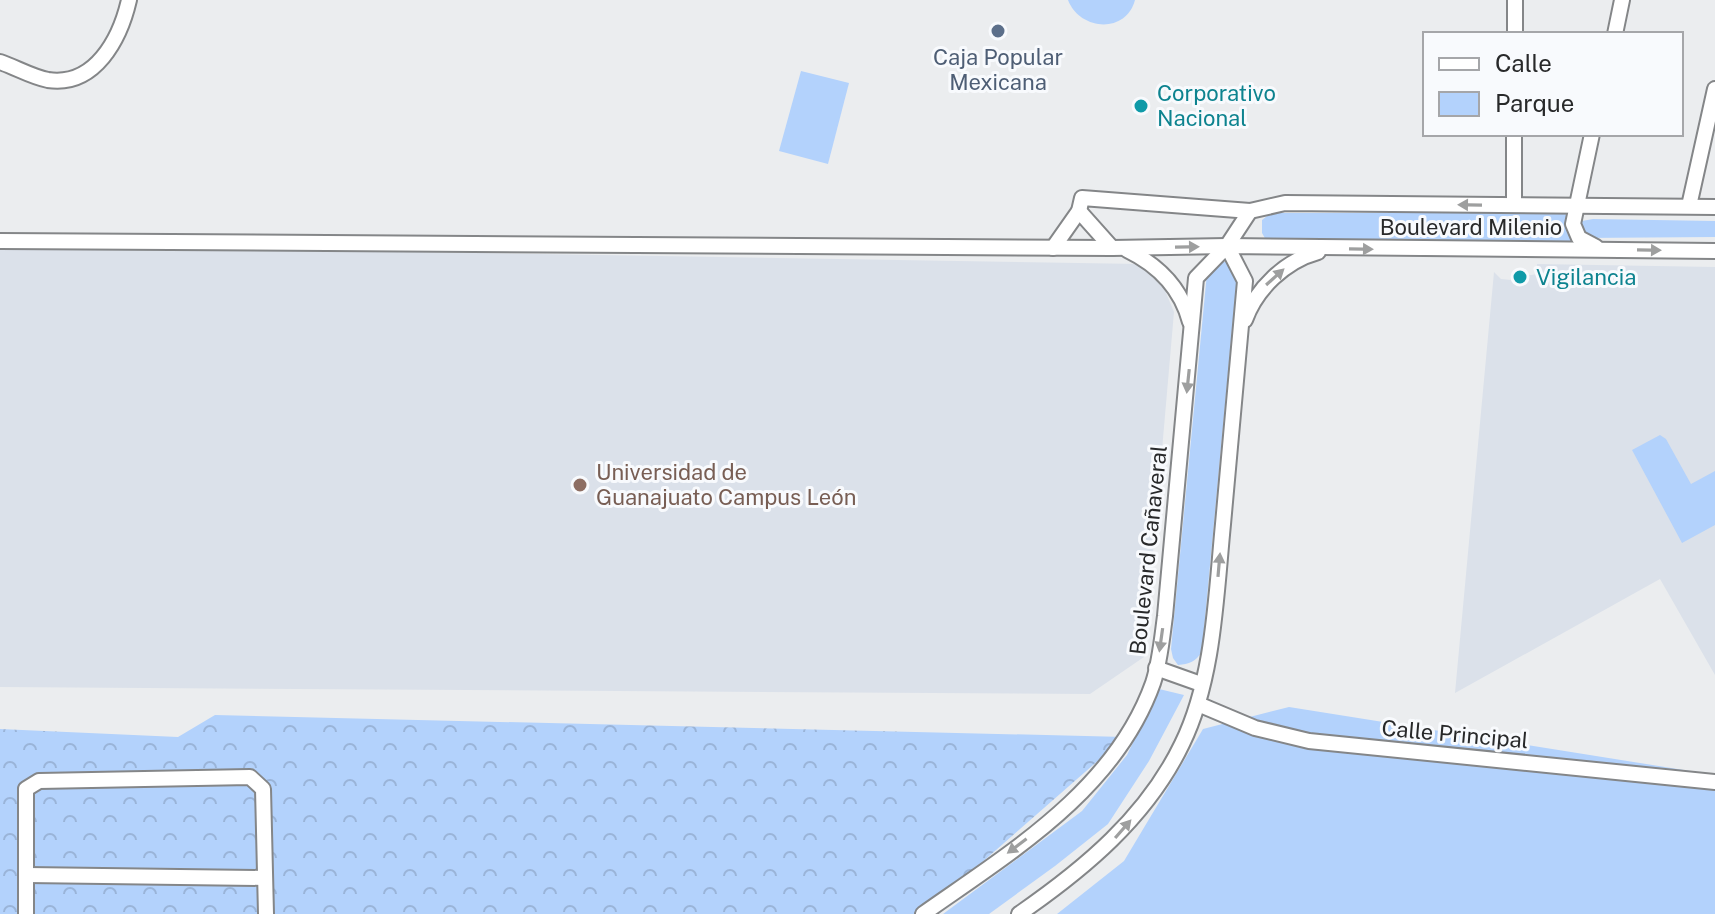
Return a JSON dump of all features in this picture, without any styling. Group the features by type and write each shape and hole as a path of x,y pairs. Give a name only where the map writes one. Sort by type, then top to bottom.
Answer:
{"street":[{"path":"0,62 46,79 71,80 95,69 123,25 129,0"},
{"path":"1515,0 1515,32"},
{"path":"1615,32 1622,0"},
{"path":"1689,206 1714,95"},
{"path":"1514,136 1514,205"},
{"path":"1592,136 1573,224 1582,240 1600,249"},
{"name":"Boulevard Milenio","path":"1079,211 1082,198 1250,211 1285,203 1715,207"},
{"path":"1053,248 1079,211 1118,248 1144,258 1162,272 1182,301 1193,334"},
{"name":"Boulevard Cañaveral","path":"923,914 1044,825 1093,781 1131,728 1150,688 1165,616 1196,278 1227,246 1250,211"},
{"name":"Boulevard Milenio","path":"0,241 1715,251"},
{"path":"1019,914 1111,843 1139,810 1182,745 1198,704 1213,624 1245,281 1227,246"},
{"path":"1241,332 1248,311 1274,276 1311,254 1333,248"},
{"path":"1156,668 1201,684"},
{"name":"Calle Principal","path":"1198,704 1255,728 1309,741 1715,782"},
{"path":"26,914 26,789 31,784 39,781 250,777 263,789 266,914"},
{"path":"27,875 265,878"}],"shaded area":[{"name":"Universidad de Guanajuato Campus León","path":"0,245 1140,264 1164,288 1174,312 1144,657 1090,694 0,687"},
{"path":"1537,264 1715,267 1715,675 1660,579 1455,693 1494,272 1501,279 1511,280 1523,273 1524,276 1538,274"}],"green space":[{"path":"1068,0 1135,0 1122,19 1103,24 1082,18"},
{"path":"801,71 849,83 828,164 779,151"},
{"path":"1271,213 1576,213 1568,227 1570,236 1577,242 1278,242 1266,240 1262,233 1262,220"},
{"path":"1582,221 1715,221 1715,237 1582,238"},
{"path":"1215,262 1228,262 1237,276 1202,651 1192,662 1178,665 1171,649 1207,273"},
{"path":"1660,435 1666,439 1691,484 1715,471 1715,525 1682,543 1632,450"},
{"path":"1159,689 1184,695 1149,761 1108,824 989,914 943,914 1082,811 1127,755"},
{"path":"1289,707 1715,775 1715,914 1057,914 1124,861 1203,729"},
{"path":"215,715 1125,737 923,914 0,914 0,729 178,737"}],"place":[{"name":"Caja Popular Mexicana","path":"998,31"},
{"name":"Corporativo Nacional","path":"1141,106"},
{"name":"Vigilancia","path":"1520,277"},
{"name":"Universidad de Guanajuato Campus León","path":"580,485"}]}
